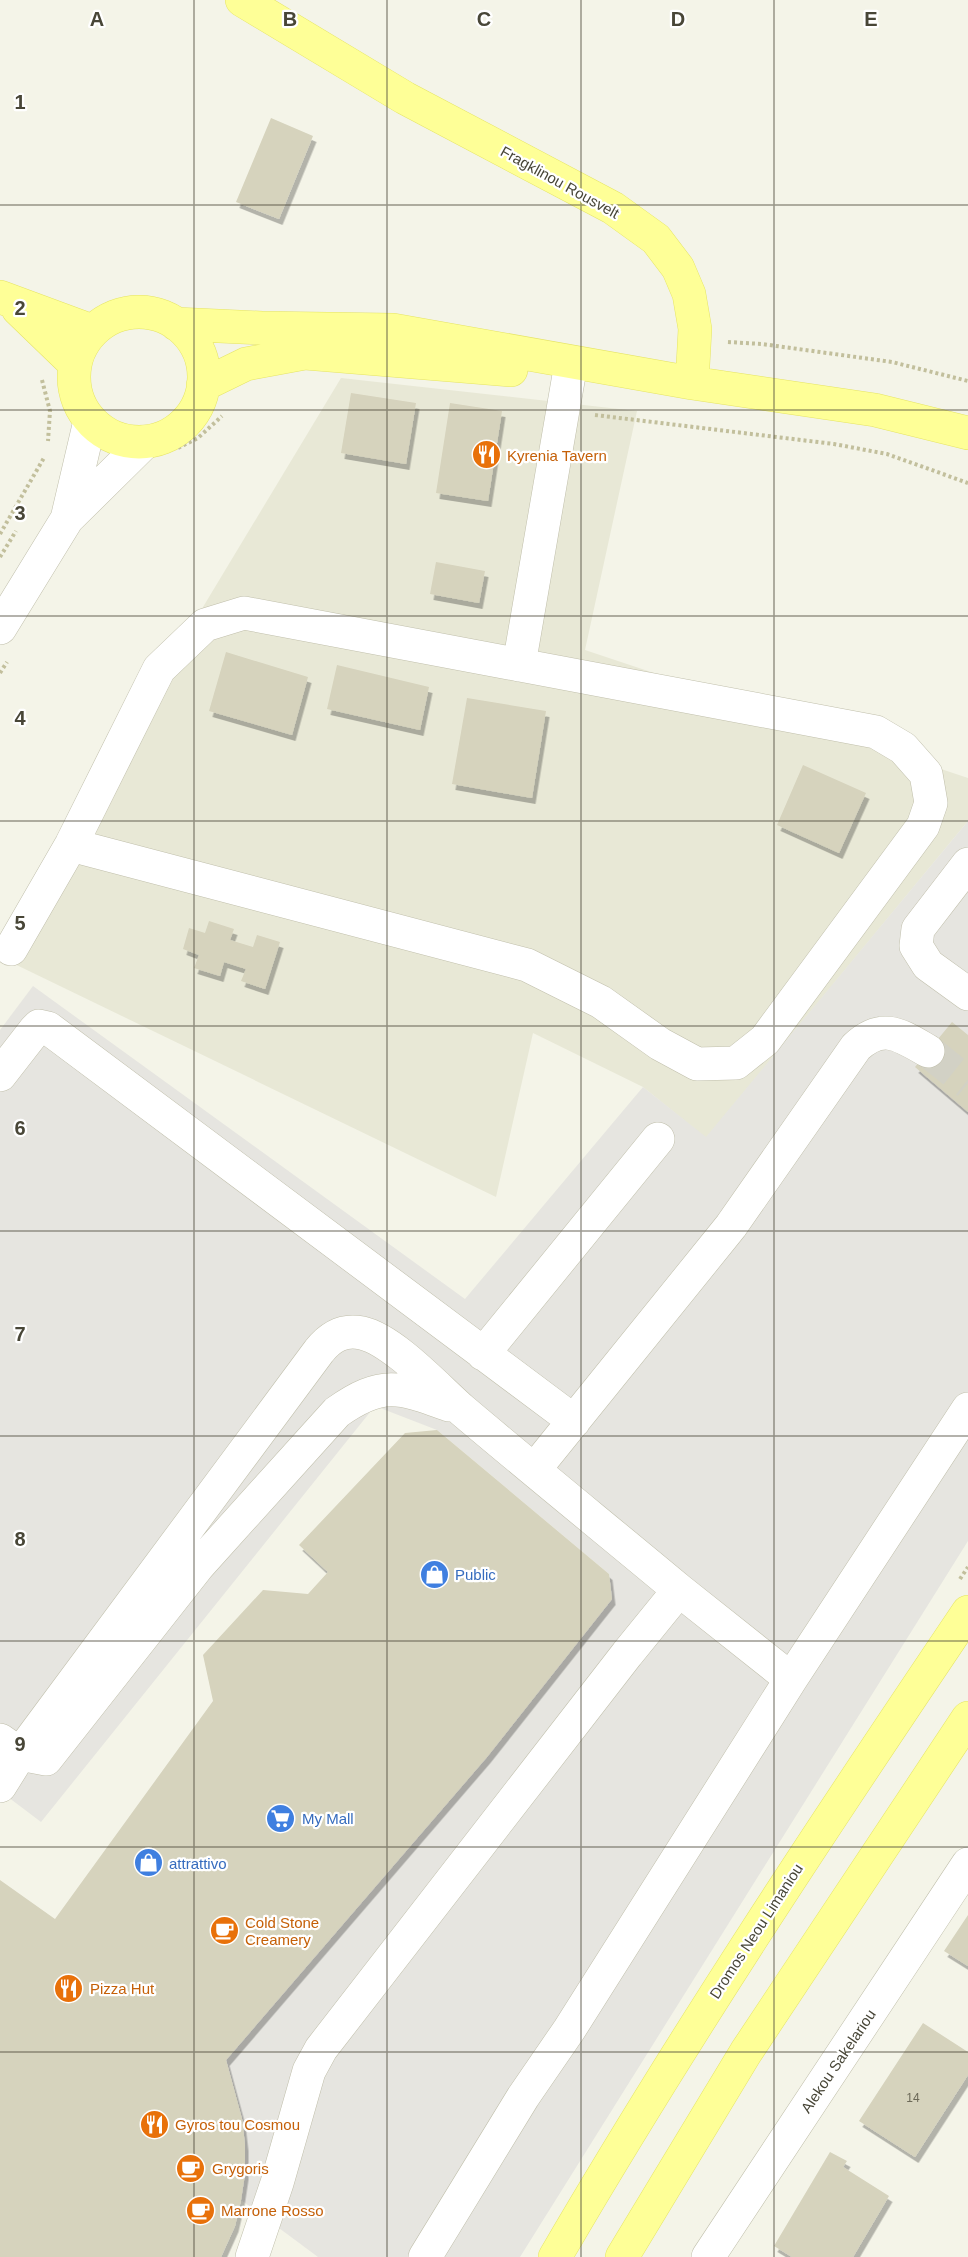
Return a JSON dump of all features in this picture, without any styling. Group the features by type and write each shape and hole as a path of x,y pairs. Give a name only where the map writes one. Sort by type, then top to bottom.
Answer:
{"main road":[{"name":"Fragklinou Rousvelt","path":"242,0 405,98 613,208 656,239 678,268 689,294 694,329 692,383"},
{"path":"4,298 92,331"},
{"path":"4,298 75,364"},
{"path":"142,312 160,316 176,324 190,336 199,351 203,368 203,384 199,401 191,416 179,428 164,437 157,447 125,441 106,433 90,421 80,404 74,385 75,364 82,345 92,331 107,320 124,314 142,312"},
{"path":"176,324 393,330 692,383 875,411 968,433"},
{"path":"203,384 246,364 305,353 692,383"},
{"name":"Dromos Neou Limaniou","path":"555,2257 667,2070 834,1810 968,1612"},
{"path":"622,2257 746,2052 968,1718"}],"street":[{"path":"519,665 569,375"},
{"path":"0,628 67,519 90,421"},
{"path":"67,519 157,447"},
{"path":"11,949 71,845 159,669 205,625 244,613 876,732 903,748 926,774 931,803 923,826 765,1040 736,1062 697,1064 660,1044 601,1002 527,965 71,845"},
{"path":"968,864 918,929 916,946 928,965 968,994"},
{"path":"0,1075 39,1026 48,1028 574,1421"},
{"path":"534,1470 731,1226 856,1047 868,1035 886,1032 903,1037 928,1051"},
{"path":"483,1353 658,1139"},
{"path":"0,1786 10,1747 327,1341 337,1334 349,1332 362,1333 381,1341 534,1470 791,1679"},
{"path":"10,1747 46,1760 198,1566 337,1412 357,1397 378,1390 398,1390 422,1395 462,1410"},
{"path":"425,2257 523,2097 569,2030 791,1679 968,1409"},
{"path":"252,2257 277,2182 309,2071 321,2049 627,1654 680,1590"},
{"name":"Alekou Sakelariou","path":"708,2257 968,1864"}],"path":[{"path":"694,341 762,344 892,362 968,381"},
{"path":"0,534 47,452 50,411 39,370"},
{"path":"562,411 834,444 887,454 968,483"},
{"path":"157,447 198,438 223,415"},
{"path":"0,557 21,523"}],"shaded area":[{"path":"341,378 637,411 585,650 968,778 968,821 706,1138 643,1087 533,1033 496,1197 0,957 0,944"},
{"path":"968,821 968,1541 520,2257 318,2257 241,2200 245,2145 242,2119 226,2060 611,1599 609,1574 437,1430 375,1406 41,1822 0,1791 0,1030 33,986 465,1299 643,1087 706,1137"}],"building":[{"path":"271,118 313,136 279,219 236,202"},
{"path":"351,393 416,403 406,464 341,453"},
{"path":"450,403 502,411 488,501 436,493"},
{"path":"436,562 485,571 479,603 430,594"},
{"path":"226,652 308,677 292,735 209,711"},
{"path":"337,665 429,687 420,730 327,709"},
{"path":"467,698 546,711 532,798 452,784"},
{"path":"803,765 866,793 839,853 777,825"},
{"path":"209,921 234,929 230,940 253,947 257,935 280,942 265,989 241,981 246,969 224,962 220,976 194,968 199,955 183,949 189,928 205,933"},
{"path":"952,1022 968,1035 968,1112 915,1067"},
{"name":"My Mall","path":"437,1430 609,1574 612,1599 487,1757 226,2060 242,2119 245,2174 235,2226 221,2257 0,2257 0,1880 55,1919 213,1701 203,1655 263,1590 308,1594 328,1572 299,1545 405,1433"},
{"path":"968,1915 968,1966 944,1951"},
{"path":"923,2023 968,2052 968,2075 915,2157 859,2121"},
{"path":"830,2152 847,2161 843,2167 889,2196 853,2257 792,2257 774,2246"}],"tunnel":[{"path":"928,1051 968,1083"}],"place":[{"name":"Kyrenia Tavern","path":"486,455"},
{"name":"Public","path":"434,1574"},
{"name":"My Mall","path":"281,1818"},
{"name":"attrattivo","path":"148,1863"},
{"name":"Cold Stone Creamery","path":"224,1931"},
{"name":"Pizza Hut","path":"69,1988"},
{"name":"Gyros tou Cosmou","path":"154,2124"},
{"name":"Grygoris","path":"191,2168"},
{"name":"Marrone Rosso","path":"200,2210"}]}
